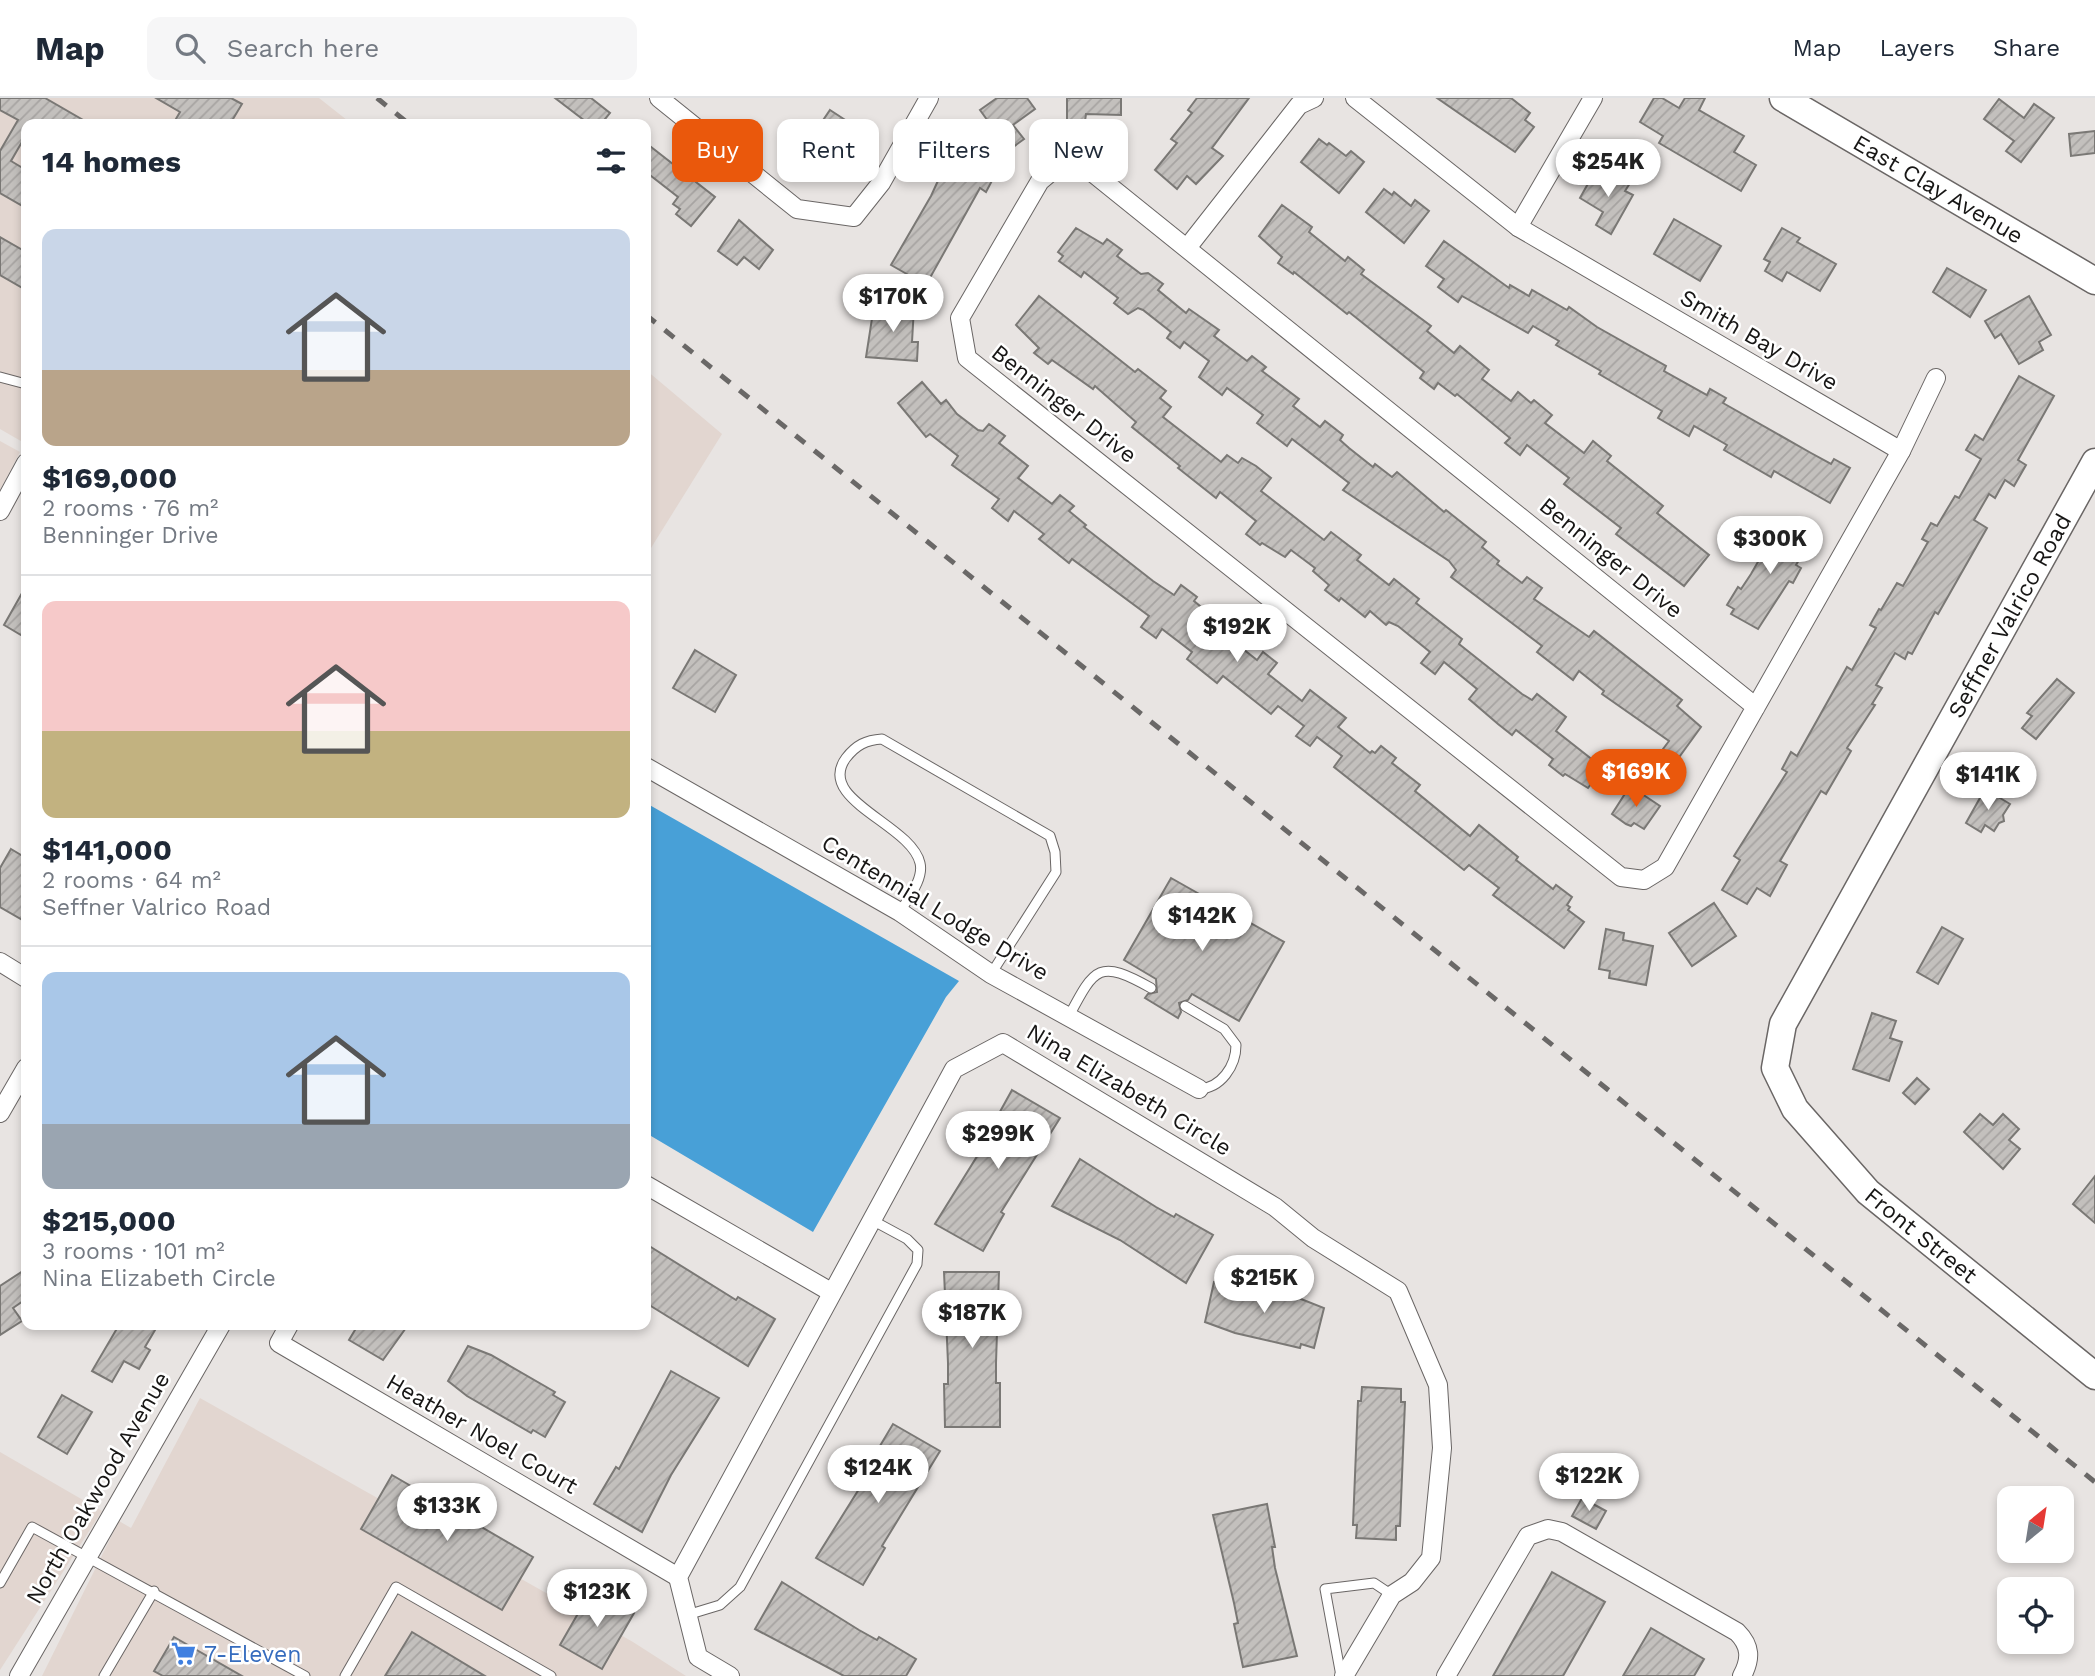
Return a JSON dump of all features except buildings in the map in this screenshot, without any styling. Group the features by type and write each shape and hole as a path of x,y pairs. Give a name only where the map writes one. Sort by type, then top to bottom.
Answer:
{"street":[{"path":"659,98 797,209 854,216 881,183 929,98"},
{"path":"1187,248 1299,105 1314,98"},
{"name":"Smith Bay Drive","path":"1355,98 1518,227 1901,452"},
{"path":"1518,227 1593,98"},
{"name":"East Clay Avenue","path":"1783,98 2095,281"},
{"name":"Benninger Drive","path":"1059,165 1093,173 1756,707 1665,867 1644,880 1621,877 967,358 960,318 1040,181 1059,165"},
{"path":"1756,707 1901,452 1936,378"},
{"name":"Seffner Valrico Road","path":"1774,1068 1783,1024 2095,462"},
{"path":"0,511 21,472"},
{"name":"Centennial Lodge Drive","path":"651,770 900,912 991,974 1199,1089"},
{"path":"0,962 21,975"},
{"name":"Nina Elizabeth Circle","path":"678,1577 870,1219 954,1069 1003,1043 1275,1207 1324,1245 1398,1291 1438,1385 1442,1448 1431,1558 1412,1582 1392,1595 1342,1676"},
{"name":"Front Street","path":"1774,1068 1795,1109 1868,1192 2095,1376"},
{"path":"0,1113 21,1077"},
{"path":"651,1188 831,1292"},
{"name":"North Oakwood Avenue","path":"19,1676 217,1330"},
{"name":"Heather Noel Court","path":"286,1330 279,1343 678,1577"},
{"path":"1446,1676 1528,1536 1548,1529 1562,1532 1737,1632 1743,1639 1749,1656 1742,1676"},
{"path":"678,1577 698,1657 730,1676"}],"lane":[{"path":"0,377 21,383"},
{"path":"900,912 918,879 920,864 912,846 892,828 850,799 841,783 840,766 853,749 869,740 882,739 1050,836 1055,852 1056,872 991,974"},
{"path":"1069,1016 1088,980 1097,973 1110,969 1118,971 1151,988"},
{"path":"1185,1006 1224,1029 1236,1045 1233,1062 1222,1079 1208,1088 1199,1089"},
{"path":"687,1615 720,1605 740,1587 917,1264 918,1250 907,1239 870,1219"},
{"path":"0,1583 32,1527 86,1559 154,1591 305,1676"},
{"path":"1342,1676 1325,1588 1374,1583 1392,1595"},
{"path":"345,1676 396,1587 551,1676"},
{"path":"104,1676 154,1591"}],"shaded area":[{"path":"0,98 319,98 346,119 21,119 21,441 0,429"},
{"path":"651,374 722,434 651,548"},
{"path":"0,441 20,452 0,490"},
{"path":"200,1398 633,1642 686,1676 42,1676 119,1521 131,1528"},
{"path":"0,1452 102,1511 0,1670"}],"water":[{"path":"651,806 959,981 946,997 813,1232 651,1136"}],"railway":[{"path":"377,98 403,119"},
{"path":"651,319 2095,1482"}],"place":[{"name":"7-Eleven","path":"184,1654"}]}
